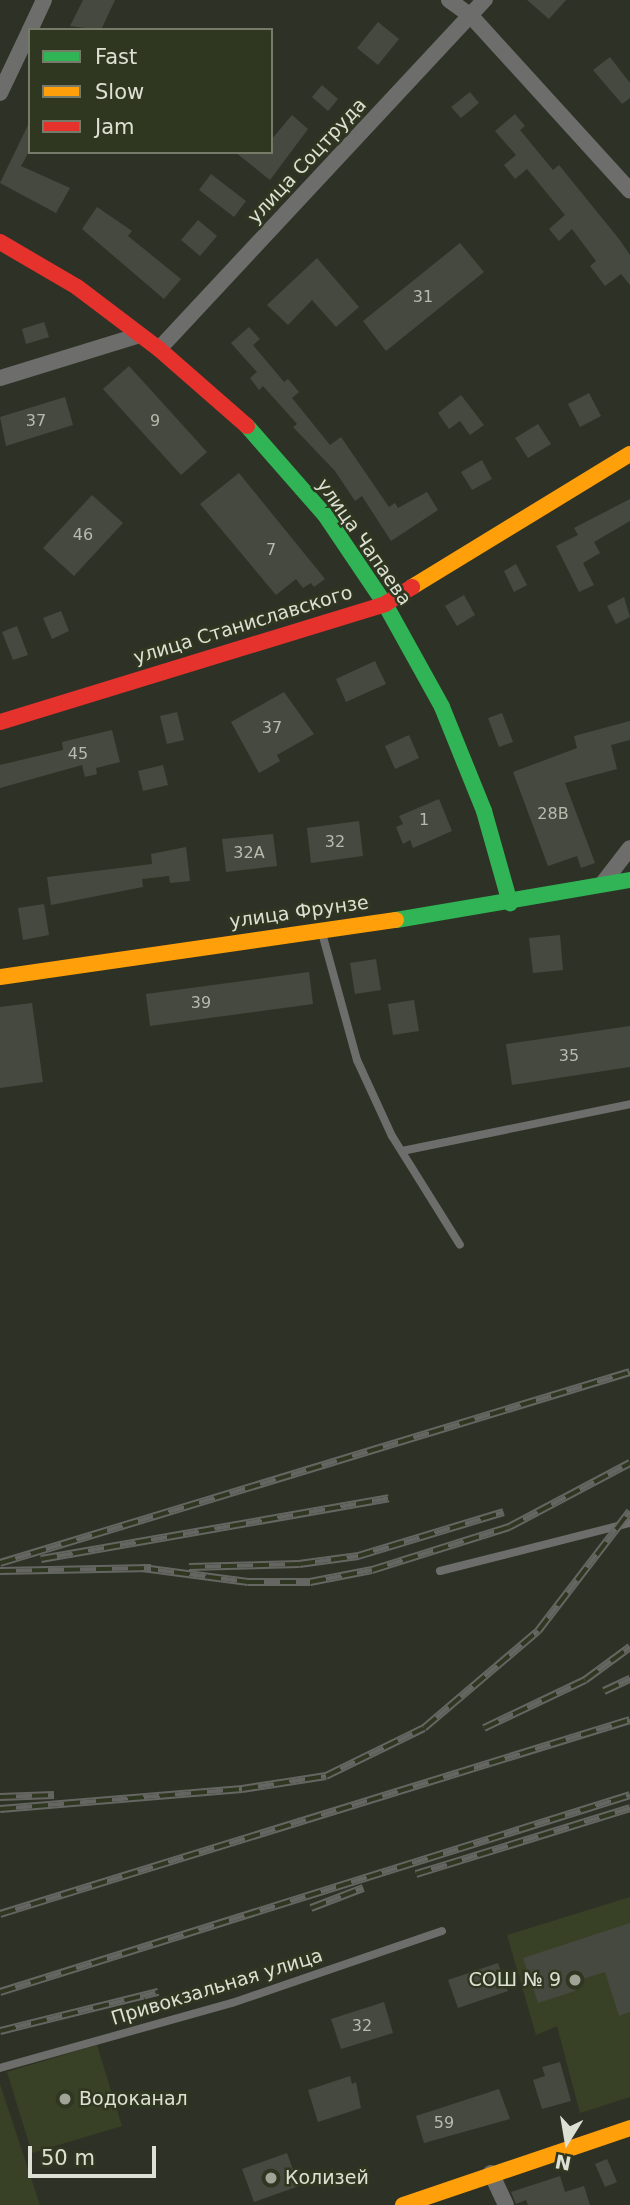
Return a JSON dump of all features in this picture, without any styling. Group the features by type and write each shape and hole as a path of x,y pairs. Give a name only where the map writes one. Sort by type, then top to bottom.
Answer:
{"street":[{"path":"31,28 44,0"},
{"path":"449,0 471,16 630,191"},
{"name":"улица Соцтруда","path":"159,349 485,0"},
{"path":"0,93 28,34"},
{"name":"улица Чапаева","path":"0,242 77,287 159,349 251,430 325,515 385,604 442,707 484,811 510,903"},
{"path":"0,378 140,335"},
{"name":"улица Станиславского","path":"0,722 385,604 630,453"},
{"path":"603,883 630,848"},
{"name":"улица Фрунзе","path":"0,977 510,903 603,883 630,880"},
{"path":"403,2205 630,2128"},
{"path":"491,2173 506,2205"}],"lane":[{"path":"321,930 357,1060 402,1151 460,1245"},
{"path":"402,1151 630,1104"},
{"path":"440,1571 630,1523"},
{"name":"Привокзальная улица","path":"0,2068 232,2003 442,1931"}],"shaded area":[{"name":"СОШ № 9","path":"630,1897 630,2097 580,2113 557,2026 536,2035 507,1935"},
{"name":"Водоканал","path":"97,2045 122,2126 32,2153 7,2072"},
{"path":"0,2084 40,2205 0,2205"}],"building":[{"path":"83,0 115,0 102,28 70,26"},
{"path":"527,0 566,0 549,19"},
{"path":"378,22 399,39 378,65 357,48"},
{"path":"610,57 630,83 630,98 622,104 593,70"},
{"path":"322,85 338,99 328,111 312,97"},
{"path":"470,92 479,103 461,118 451,107"},
{"path":"515,114 525,126 520,130 553,170 559,165 630,255 630,285 621,274 605,286 590,266 596,261 572,229 559,241 549,229 565,215 527,169 515,179 504,165 516,155 495,131"},
{"path":"292,115 308,129 270,180 238,154 273,154 273,138"},
{"path":"28,125 28,154 21,166 70,188 56,213 0,183"},
{"path":"211,174 246,201 234,217 199,190"},
{"path":"97,207 132,231 128,236 181,279 164,299 82,229"},
{"path":"198,220 217,236 200,256 181,240"},
{"path":"460,243 484,272 386,351 363,321"},
{"path":"317,258 359,307 336,327 312,300 288,325 267,305"},
{"path":"44,322 49,337 26,344 22,329"},
{"path":"249,327 260,339 253,345 284,382 288,379 299,392 292,398 330,445 341,437 389,507 395,503 398,508 427,492 438,510 391,541 362,496 355,501 335,471 293,427 297,424 263,386 259,390 250,378 257,372 231,343"},
{"path":"129,366 207,452 181,475 103,389"},
{"path":"589,393 601,416 580,427 568,404"},
{"path":"461,395 484,425 470,435 460,421 449,429 438,413"},
{"path":"65,397 73,425 6,446 0,417"},
{"path":"538,424 551,444 528,458 515,438"},
{"path":"482,460 492,479 472,490 461,472"},
{"path":"239,473 325,579 314,587 311,583 303,588 296,579 276,595 200,504"},
{"path":"92,495 123,523 74,576 43,548"},
{"path":"630,499 630,521 594,542 600,553 583,563 594,585 579,592 556,546 578,535 574,528"},
{"path":"516,564 527,585 514,592 504,571"},
{"path":"464,595 475,615 457,626 445,606"},
{"path":"624,597 630,617 616,624 607,606"},
{"path":"61,611 69,631 52,639 43,618"},
{"path":"17,626 28,655 13,660 2,632"},
{"path":"375,661 386,684 346,702 336,679"},
{"path":"284,692 314,734 277,755 280,761 259,773 231,722"},
{"path":"177,712 184,740 167,744 160,716"},
{"path":"502,713 513,742 499,747 488,718"},
{"path":"630,721 630,740 611,745 617,769 565,783 595,863 581,868 577,856 548,866 513,772 577,748 574,736"},
{"path":"112,730 120,762 96,768 97,774 85,777 82,765 0,788 0,765 63,750 62,742"},
{"path":"409,735 419,758 395,769 385,746"},
{"path":"163,765 168,785 143,791 138,771"},
{"path":"439,799 452,831 413,848 410,840 403,844 396,827 403,824 399,816"},
{"path":"359,821 363,856 311,863 307,828"},
{"path":"273,834 277,866 226,872 222,839"},
{"path":"186,847 190,881 170,883 169,876 142,879 143,887 51,905 47,877 152,864 151,854"},
{"path":"44,904 49,935 23,940 18,908"},
{"path":"560,935 563,970 533,973 529,938"},
{"path":"376,959 381,990 355,994 350,963"},
{"path":"309,972 313,1004 150,1026 146,994"},
{"path":"414,1000 419,1031 393,1035 388,1004"},
{"path":"32,1003 43,1082 0,1088 0,1007"},
{"path":"630,1026 630,1067 512,1085 506,1044"},
{"path":"630,1923 630,2012 619,2016 605,1972 573,1982 575,1991 538,2003 523,1958"},
{"path":"498,1963 508,1991 458,2008 448,1980"},
{"path":"384,2002 393,2033 341,2049 331,2019"},
{"path":"560,2062 571,2101 542,2109 533,2080 545,2076 542,2067"},
{"path":"350,2076 352,2084 356,2082 361,2108 318,2122 308,2090"},
{"path":"499,2089 510,2119 424,2143 416,2116"},
{"name":"Колизей","path":"287,2153 299,2186 254,2202 242,2169"},
{"path":"607,2159 617,2182 605,2187 595,2164"},
{"path":"560,2176 565,2192 584,2186 590,2205 528,2205 526,2200 516,2204 511,2192"}],"railway":[{"path":"0,1563 630,1372"},
{"path":"142,1568 248,1582 310,1582 372,1570 509,1527 630,1463"},
{"path":"41,1559 389,1498"},
{"path":"0,1809 242,1789 326,1776 424,1728 538,1631 630,1511"},
{"path":"189,1567 299,1564 358,1556 504,1512"},
{"path":"0,1571 151,1568"},
{"path":"484,1728 585,1680 630,1647"},
{"path":"604,1691 630,1679"},
{"path":"0,1914 630,1720"},
{"path":"0,1797 54,1795"},
{"path":"0,1992 630,1795"},
{"path":"416,1874 630,1808"},
{"path":"311,1908 363,1888"},
{"path":"0,2031 158,1992"}],"traffic: fast":[{"path":"247,426 325,515 385,604 442,707 484,811 510,903"},
{"path":"396,920 630,880"}],"traffic: slow":[{"path":"412,587 630,454"},
{"path":"0,977 396,920"},
{"path":"403,2205 630,2128"}],"traffic: jam":[{"path":"0,242 77,287 159,349 247,426"},
{"path":"0,722 385,604 412,587"}],"place":[{"name":"СОШ № 9","path":"575,1980"},
{"name":"Водоканал","path":"65,2099"},
{"name":"Колизей","path":"271,2178"}]}
